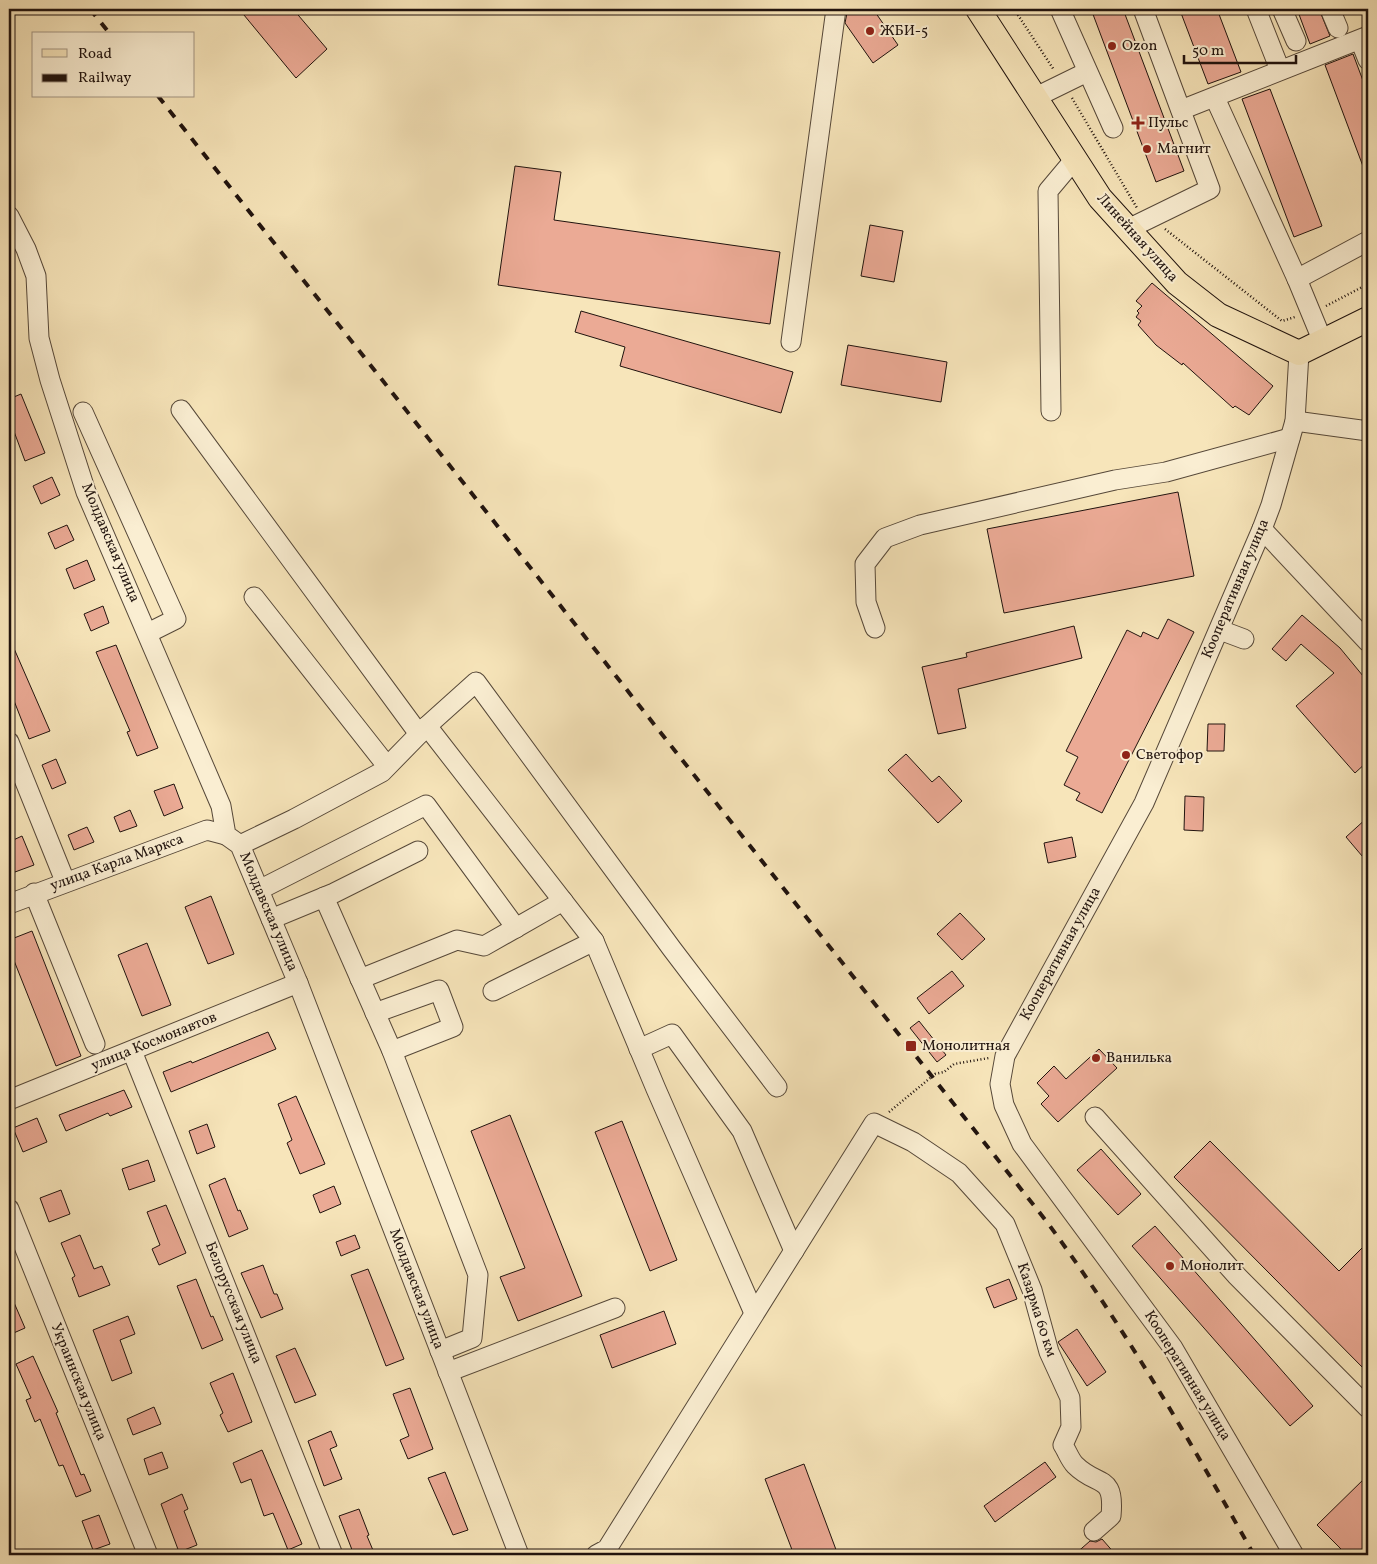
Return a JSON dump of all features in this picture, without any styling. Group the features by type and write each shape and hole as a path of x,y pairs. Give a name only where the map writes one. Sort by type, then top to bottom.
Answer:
{"main road":[{"name":"Линейная улица","path":"978,9 1100,198 1177,283 1218,315 1299,353"},
{"path":"1299,353 1368,319"}],"street":[{"path":"791,342 836,9"},
{"path":"1060,9 1113,128"},
{"path":"1128,229 1210,188 1143,9"},
{"path":"1256,9 1280,70"},
{"path":"1282,9 1296,41"},
{"path":"1330,9 1338,28"},
{"path":"1181,110 1364,38 1368,60"},
{"path":"1036,97 1064,85 1087,72"},
{"path":"1215,98 1323,342"},
{"path":"1050,411 1048,191 1074,160"},
{"name":"Молдавская улица","path":"9,216 26,249 36,276 39,338 50,380 86,492 148,633 221,806 233,840 259,890 298,983 519,1555"},
{"path":"1297,280 1368,241"},
{"name":"Кооперативная улица","path":"1294,1555 1173,1348 1022,1144 1004,1105 1000,1084 1005,1056 1144,804 1262,529 1292,429 1299,353"},
{"path":"181,410 423,730 594,941 754,1313"},
{"path":"83,412 176,619 148,633"},
{"path":"875,628 866,602 865,564 885,538 920,525 1115,480 1166,472 1292,429 1368,431"},
{"path":"1262,529 1368,642"},
{"path":"254,597 387,766"},
{"path":"1220,630 1244,639"},
{"path":"233,840 294,819 382,772 423,730 476,682 672,949 777,1087"},
{"path":"9,742 65,881"},
{"path":"259,890 426,805 516,928"},
{"name":"улица Карла Маркса","path":"9,904 65,881 207,830 233,840"},
{"path":"271,919 324,897 418,851"},
{"path":"34,893 95,1044"},
{"path":"324,897 392,1051 478,1275 472,1338 440,1351"},
{"path":"360,979 457,940 484,946 563,901"},
{"path":"493,991 594,941"},
{"name":"улица Космонавтов","path":"9,1100 298,983"},
{"path":"375,1013 438,990 453,1027 392,1051"},
{"path":"639,1049 672,1034 742,1131 794,1251"},
{"name":"Белорусская улица","path":"132,1051 333,1555"},
{"path":"1095,1117 1236,1275 1368,1408"},
{"path":"596,1555 607,1548 874,1124"},
{"name":"Казарма 60 км","path":"874,1124 913,1142 959,1173 1005,1224 1032,1290 1048,1352 1070,1398 1071,1426 1063,1445 1075,1465 1108,1486 1113,1498 1111,1516 1094,1531"},
{"name":"Украинская улица","path":"9,1209 148,1555"},
{"path":"448,1372 615,1308"}],"path":[{"path":"1014,9 1064,85 1137,208 1282,320 1311,313 1368,284"},
{"path":"874,1124 935,1074 944,1072 954,1064 1005,1056"}],"building":[{"path":"239,9 293,9 327,49 296,78"},
{"name":"ЖБИ-5","path":"853,9 873,9 898,45 873,63 845,23 847,13"},
{"path":"1091,9 1123,9 1184,171 1156,182"},
{"path":"1192,9 1217,9 1241,72 1208,84 1181,13"},
{"path":"1297,9 1319,9 1330,36 1310,44"},
{"path":"1353,54 1368,94 1367,177 1325,65"},
{"path":"1270,89 1322,226 1294,237 1242,99"},
{"path":"515,166 561,172 554,220 780,252 770,324 498,285"},
{"path":"870,225 903,231 894,282 861,276"},
{"path":"1152,283 1273,386 1249,415 1235,406 1233,408 1183,363 1182,365 1156,345 1138,325 1141,321 1136,317 1139,313 1137,311 1142,306 1136,301"},
{"path":"581,311 793,372 781,413 620,366 625,347 575,332"},
{"path":"848,345 947,362 941,402 841,385"},
{"path":"21,394 45,453 25,461 9,418 9,399"},
{"path":"52,477 60,495 41,504 33,486"},
{"path":"1178,492 1194,576 1004,613 987,529"},
{"path":"67,525 74,540 55,549 48,533"},
{"path":"87,560 95,580 74,589 66,569"},
{"path":"103,606 109,623 91,631 84,614"},
{"path":"1302,615 1340,648 1368,682 1368,761 1355,773 1296,706 1334,673 1301,644 1286,661 1272,649"},
{"path":"1168,619 1194,632 1102,813 1076,800 1080,793 1064,785 1078,757 1066,751 1127,630 1141,637 1143,632 1158,639"},
{"path":"1074,626 1082,658 958,689 966,728 938,734 922,667 967,657 966,653"},
{"path":"9,637 50,731 29,739 9,688"},
{"path":"116,645 158,748 137,756 127,732 130,731 96,652"},
{"path":"1208,724 1225,724 1224,751 1207,751"},
{"path":"906,754 932,782 939,776 962,801 938,823 888,770"},
{"path":"56,759 66,783 52,789 42,765"},
{"path":"174,784 183,808 164,816 154,791"},
{"path":"1185,796 1204,797 1203,831 1184,830"},
{"path":"130,810 137,826 120,832 114,817"},
{"path":"1368,817 1368,863 1346,837"},
{"path":"87,827 94,842 74,850 68,835"},
{"path":"22,836 34,865 15,872 9,856 9,842"},
{"path":"1072,837 1076,857 1048,863 1044,843"},
{"path":"211,896 234,954 208,964 185,907"},
{"path":"960,913 985,939 962,960 937,934"},
{"path":"32,931 81,1056 56,1066 9,948 9,940"},
{"path":"147,943 171,1005 142,1016 118,955"},
{"path":"952,971 964,986 929,1014 917,998"},
{"path":"919,1021 946,1055 937,1062 910,1028"},
{"path":"268,1032 276,1049 171,1092 163,1072 191,1061 192,1063"},
{"path":"1099,1049 1117,1068 1058,1122 1041,1104 1049,1096 1037,1083 1054,1066 1066,1079"},
{"path":"124,1090 132,1107 110,1116 108,1113 66,1131 59,1115"},
{"path":"296,1096 325,1164 300,1174 287,1143 292,1140 278,1104"},
{"path":"510,1115 582,1296 518,1321 500,1277 525,1268 471,1131"},
{"path":"37,1118 47,1142 23,1152 13,1128"},
{"path":"622,1121 677,1260 650,1271 595,1132"},
{"path":"207,1124 215,1147 197,1154 189,1131"},
{"path":"1210,1141 1339,1271 1368,1242 1368,1373 1174,1177"},
{"path":"1101,1149 1141,1194 1118,1215 1077,1170"},
{"path":"148,1160 155,1181 129,1190 122,1169"},
{"path":"225,1178 238,1211 240,1210 248,1229 229,1237 209,1185"},
{"path":"334,1186 341,1204 320,1213 313,1195"},
{"path":"61,1190 70,1214 49,1222 40,1198"},
{"path":"166,1205 186,1253 159,1265 152,1249 160,1245 147,1212"},
{"path":"1155,1226 1313,1406 1290,1426 1132,1246"},
{"path":"80,1235 94,1269 102,1266 110,1285 79,1297 72,1278 75,1276 61,1243"},
{"path":"355,1235 360,1248 341,1256 336,1242"},
{"path":"263,1265 274,1294 277,1294 283,1309 261,1318 241,1273"},
{"path":"368,1269 404,1359 386,1366 351,1275"},
{"path":"196,1279 211,1317 213,1316 223,1340 202,1349 177,1286"},
{"path":"1009,1279 1017,1299 994,1308 986,1288"},
{"path":"9,1291 25,1328 9,1335"},
{"path":"664,1311 676,1344 612,1368 600,1335"},
{"path":"128,1316 135,1334 120,1340 132,1373 112,1381 93,1330"},
{"path":"1077,1329 1106,1372 1087,1386 1058,1342"},
{"path":"295,1348 316,1395 295,1403 276,1356"},
{"path":"33,1356 58,1412 56,1413 81,1475 84,1474 91,1491 76,1497 63,1465 59,1466 40,1419 35,1422 26,1400 31,1398 16,1364"},
{"path":"233,1373 252,1422 228,1432 220,1415 223,1413 210,1383"},
{"path":"410,1388 433,1449 408,1459 400,1440 409,1436 393,1394"},
{"path":"154,1407 161,1424 133,1435 127,1419"},
{"path":"331,1431 337,1446 330,1449 342,1479 324,1486 308,1441"},
{"path":"262,1450 302,1544 288,1550 273,1513 264,1516 251,1479 241,1483 233,1463"},
{"path":"162,1452 168,1468 149,1475 144,1459"},
{"path":"1045,1462 1056,1477 995,1522 984,1506"},
{"path":"804,1464 838,1555 794,1555 765,1479"},
{"path":"445,1472 468,1530 453,1535 428,1478"},
{"path":"1368,1475 1368,1555 1347,1555 1317,1525"},
{"path":"182,1494 188,1509 184,1511 197,1545 179,1552 161,1504"},
{"path":"359,1509 375,1555 354,1555 339,1516"},
{"path":"99,1515 110,1544 93,1550 82,1521"},
{"path":"1102,1539 1116,1555 1074,1555 1090,1541 1096,1542"}],"railway":[{"path":"90,9 108,32"},
{"path":"160,98 1047,1222 1130,1344 1181,1427 1254,1555"}],"place":[{"name":"ЖБИ-5","path":"870,31"},
{"name":"Ozon","path":"1112,46"},
{"name":"Пульс","path":"1138,123"},
{"name":"Магнит","path":"1147,149"},
{"name":"Светофор","path":"1126,755"},
{"name":"Монолитная","path":"911,1046"},
{"name":"Ванилька","path":"1096,1058"},
{"name":"Монолит","path":"1170,1266"}]}
